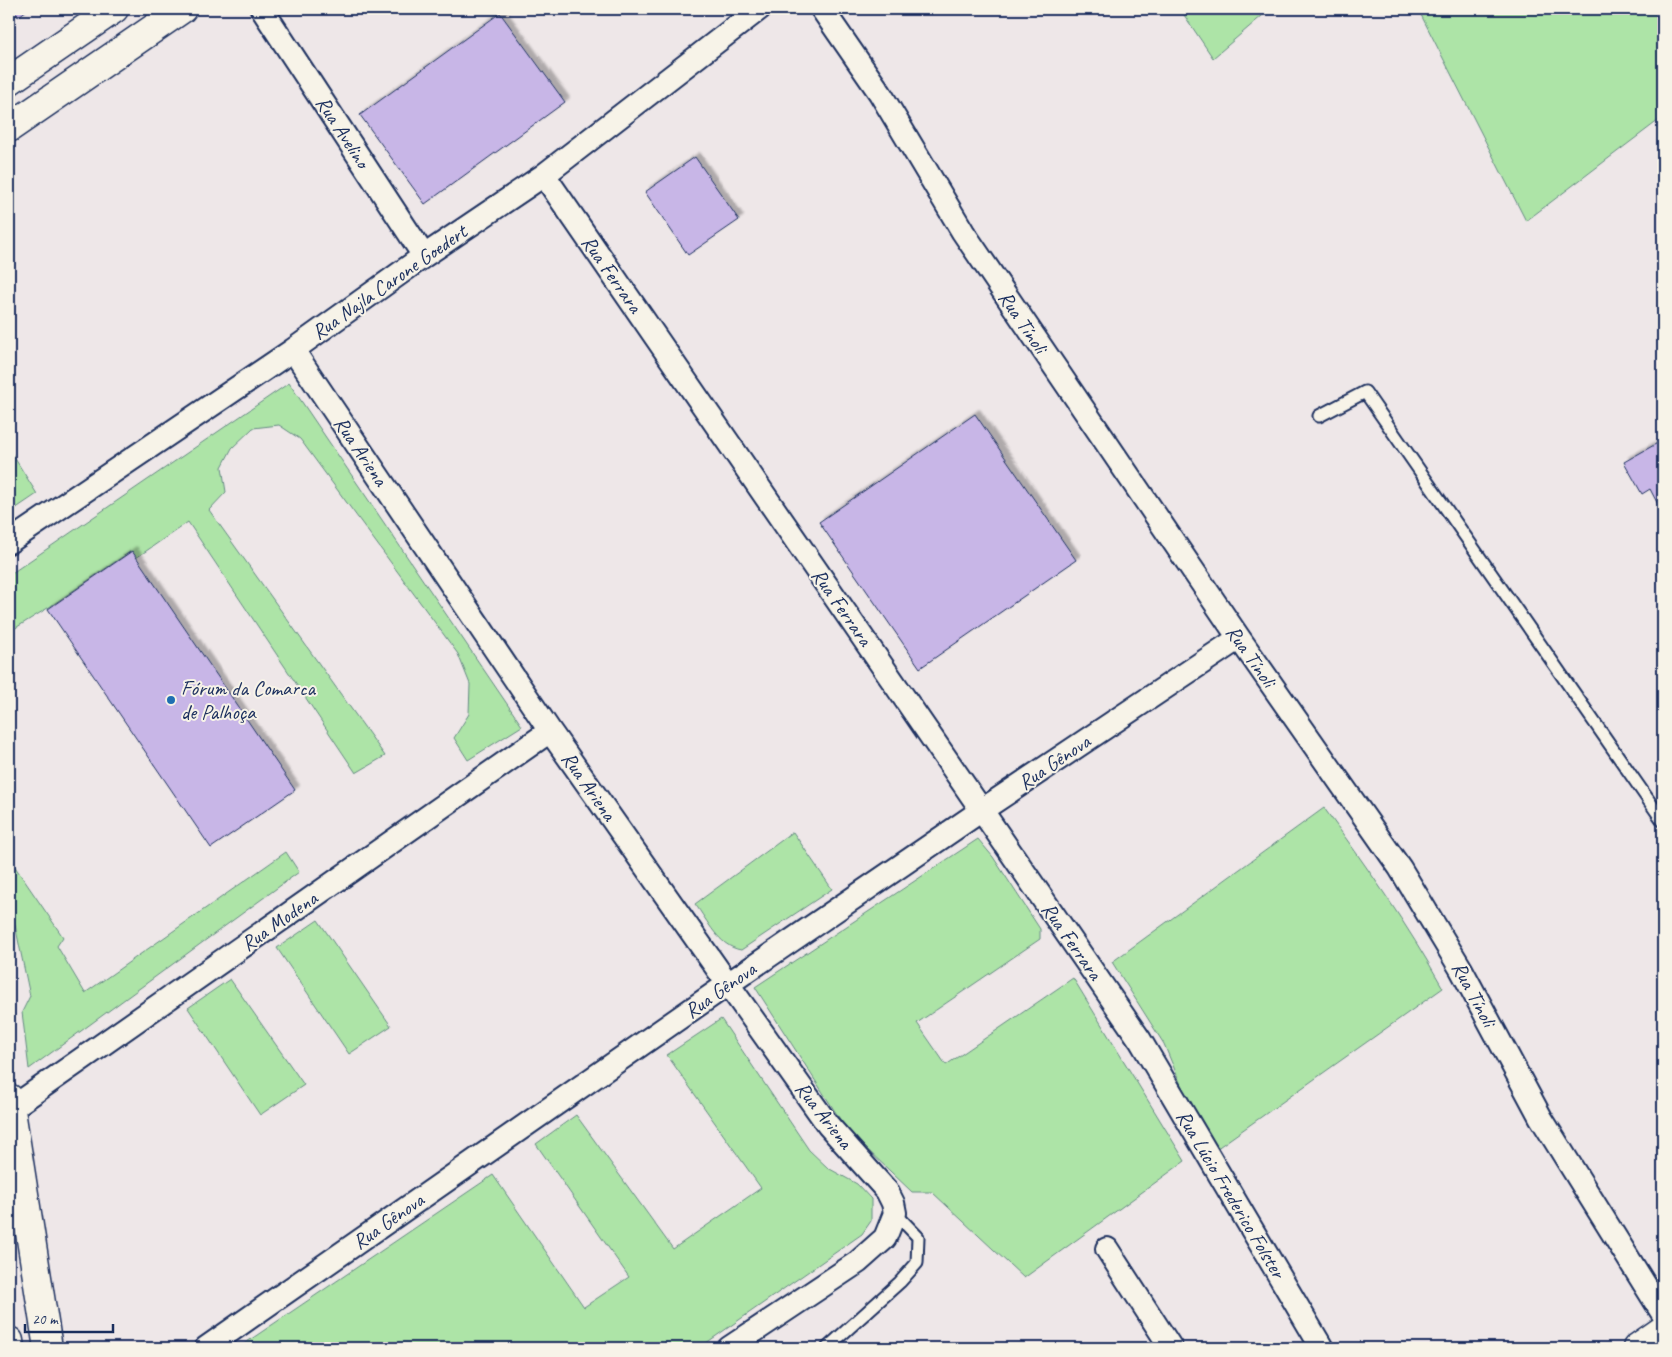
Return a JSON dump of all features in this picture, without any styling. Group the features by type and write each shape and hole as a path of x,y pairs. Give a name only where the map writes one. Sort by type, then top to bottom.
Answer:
{"main road":[{"path":"9,81 114,9"},
{"path":"9,128 182,9"},
{"path":"9,1106 48,1348"},
{"path":"1637,1348 1663,1330"},
{"path":"9,1341 10,1348"}],"street":[{"name":"Rua Avelino","path":"262,9 424,256"},
{"name":"Rua Najla Carone Goedert","path":"9,542 293,350 424,256 544,175 759,9"},
{"name":"Rua Tínoli","path":"822,9 880,93 963,232 1238,638 1400,868 1461,969 1541,1118 1663,1314"},
{"name":"Rua Ferrara","path":"544,175 1140,1040"},
{"name":"Rua Ariena","path":"293,350 550,730 828,1124 887,1192 895,1212"},
{"name":"Rua Gênova","path":"206,1348 728,984 1238,638"},
{"name":"Rua Modena","path":"9,1106 550,730"},
{"name":"Rua Lúcio Frederico Folster","path":"1140,1040 1322,1348"},
{"path":"729,1348 756,1340 858,1262 885,1238 895,1212"},
{"path":"1107,1249 1171,1348"}],"lane":[{"path":"1319,416 1365,392 1663,821"},
{"path":"827,1348 900,1282 917,1263 918,1237 895,1212"}],"green space":[{"path":"1180,9 1270,9 1213,58"},
{"path":"1418,9 1663,9 1663,117 1526,221"},
{"path":"289,383 522,726 468,760 454,738 469,714 470,684 458,654 300,439 279,425 253,428 232,448 222,467 226,492 209,510 385,756 356,773 188,522 136,558 131,551 51,606 9,632 9,575"},
{"path":"9,449 37,494 9,513"},
{"path":"1324,808 1386,896 1443,988 1216,1149 1189,1104 1164,1044 1112,962"},
{"path":"793,832 832,889 741,950 733,948 714,932 695,904"},
{"path":"978,839 993,857 1040,929 1040,939 917,1023 946,1065 1073,978 1185,1161 1024,1278 932,1192 912,1192 847,1130 755,987"},
{"path":"286,852 299,872 29,1069 22,1012 30,996 11,906 9,904 9,858 63,937 57,946 85,993"},
{"path":"318,920 391,1026 349,1054 277,948"},
{"path":"230,979 304,1085 260,1115 188,1008"},
{"path":"721,1019 809,1150 828,1168 857,1184 871,1199 871,1221 862,1234 699,1348 238,1348 493,1175 584,1307 629,1277 536,1144 576,1115 673,1249 761,1188 667,1055"}],"building":[{"path":"12,9 28,9 18,17"},
{"path":"500,13 565,102 425,204 360,115"},
{"path":"695,157 739,220 688,255 645,192"},
{"path":"975,414 1076,560 920,668 819,522"},
{"path":"1663,440 1663,514 1650,489 1642,494 1624,462"},
{"name":"Fórum da Comarca de Palhoça","path":"132,551 295,790 211,848 48,609"}],"place":[{"name":"Fórum da Comarca de Palhoça","path":"171,700"}]}
